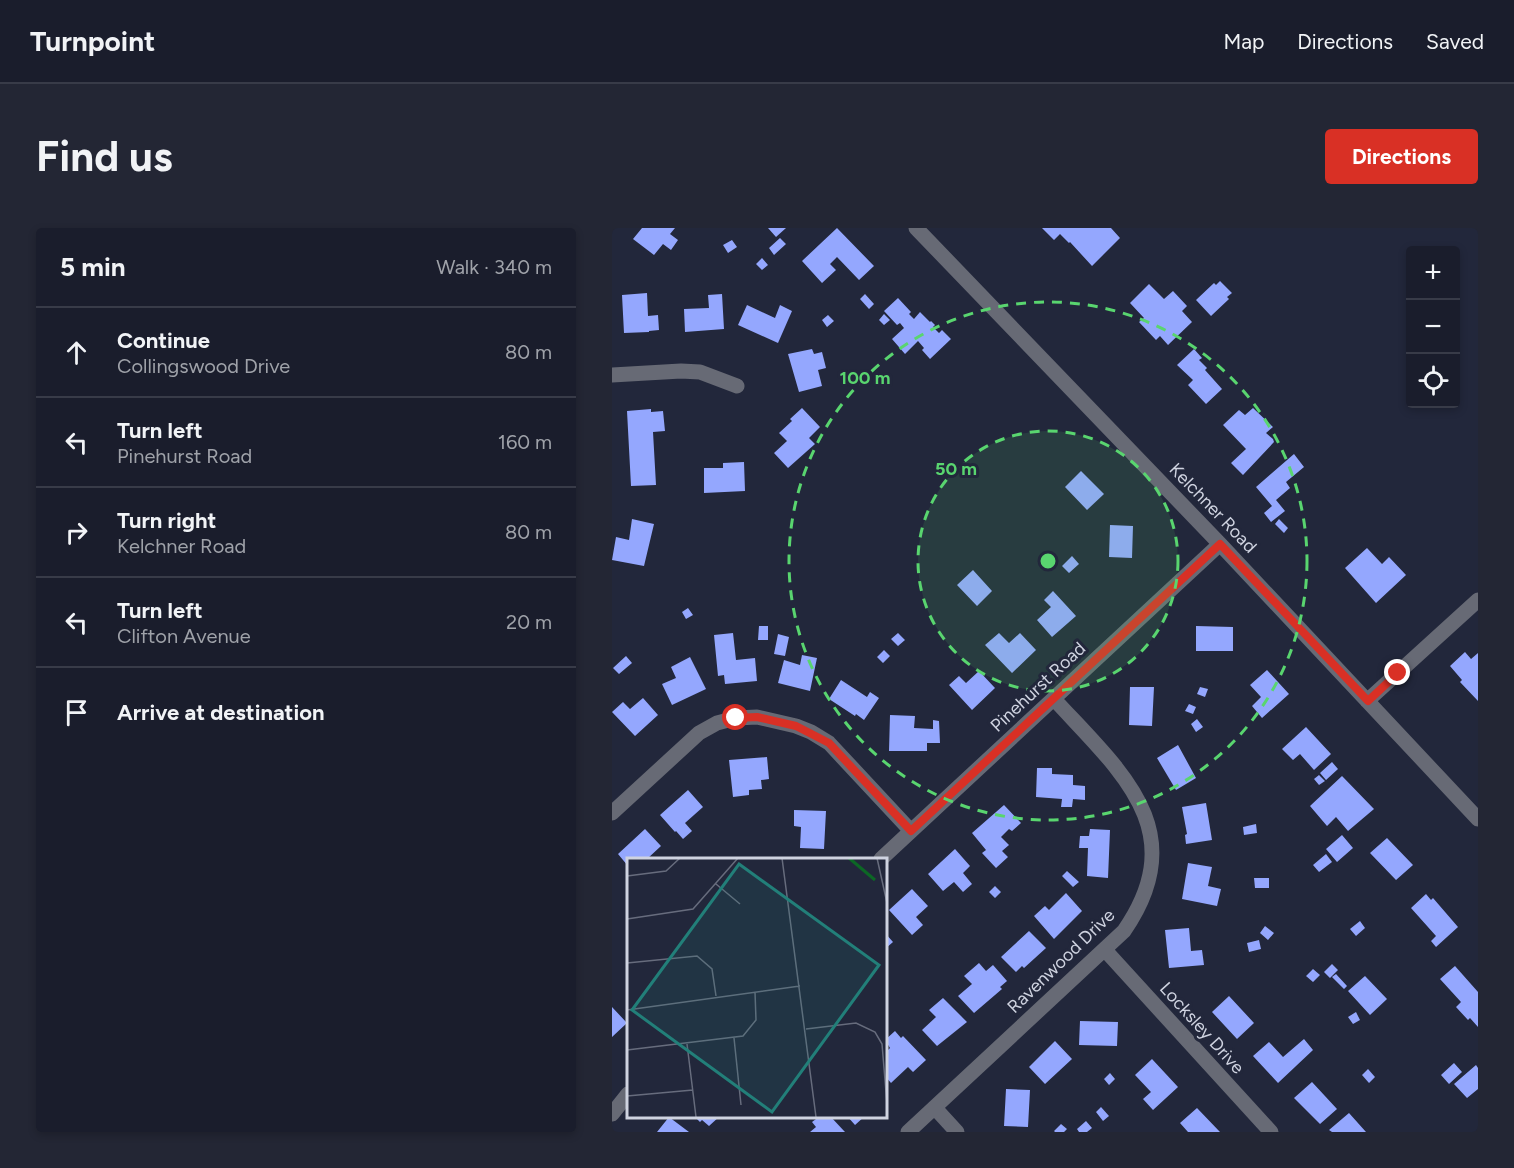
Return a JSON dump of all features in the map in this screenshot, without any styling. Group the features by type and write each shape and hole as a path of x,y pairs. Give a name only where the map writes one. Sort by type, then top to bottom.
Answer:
{"street":[{"name":"Kelchner Road","path":"916,228 1220,544 1478,819"},
{"path":"612,375 700,372 737,386"},
{"name":"Pinehurst Road","path":"882,858 1220,544"},
{"path":"1368,701 1478,600"},
{"name":"Ravenwood Drive","path":"908,1132 1105,950 1130,922 1145,894 1152,852 1144,811 1122,774 1054,699"},
{"path":"612,813 699,733 717,723 736,718 757,717 796,726 829,743 911,831"},
{"name":"Locksley Drive","path":"1105,950 1271,1132"},
{"path":"612,1114 627,1096"},
{"path":"934,1108 957,1132"}],"building":[{"path":"642,228 675,228 670,234 678,240 671,250 663,244 654,255 633,239"},
{"path":"768,228 786,228 776,237"},
{"path":"837,228 874,266 859,280 837,257 830,264 836,270 822,283 802,261"},
{"path":"1042,228 1111,228 1120,238 1092,266 1060,234 1054,240"},
{"path":"780,238 786,244 774,255 769,248"},
{"path":"732,240 737,247 728,253 723,245"},
{"path":"762,258 768,265 762,270 756,264"},
{"path":"1220,281 1232,293 1227,297 1229,299 1211,316 1196,300 1214,283 1216,285"},
{"path":"1149,284 1164,299 1173,291 1187,306 1182,311 1192,322 1168,345 1160,336 1156,340 1139,322 1144,318 1130,303"},
{"path":"647,293 648,316 658,315 659,330 624,333 622,295"},
{"path":"722,294 724,329 685,332 684,309 709,308 708,295"},
{"path":"865,294 874,304 869,309 860,299"},
{"path":"898,298 911,312 909,314 914,319 920,312 935,325 933,327 939,333 942,330 951,339 930,359 918,341 905,354 892,339 904,328 900,323 897,325 884,311"},
{"path":"747,305 775,318 780,305 792,311 778,343 738,325"},
{"path":"884,314 890,320 884,325 879,320"},
{"path":"828,315 834,321 827,327 822,320"},
{"path":"812,349 814,354 822,352 826,368 818,370 822,386 799,392 788,354"},
{"path":"1194,349 1202,358 1199,360 1207,368 1205,370 1222,389 1206,404 1188,385 1193,380 1177,365"},
{"path":"802,408 820,427 809,438 815,444 788,468 774,453 787,441 779,433"},
{"path":"1253,408 1273,427 1266,433 1274,442 1243,475 1231,463 1246,449 1223,425 1239,410 1245,415"},
{"path":"651,409 651,412 663,411 665,431 653,432 656,485 631,486 627,411"},
{"path":"1294,454 1304,467 1286,482 1290,488 1276,500 1285,511 1271,522 1264,513 1272,506 1256,487"},
{"path":"744,462 745,491 704,493 704,468 723,468 723,463"},
{"path":"1081,471 1104,494 1087,510 1065,487"},
{"path":"632,519 654,524 644,566 612,560 616,537 629,540"},
{"path":"1279,519 1288,528 1284,533 1275,524"},
{"path":"1110,525 1133,526 1132,558 1109,557"},
{"path":"1367,548 1382,564 1389,557 1406,575 1376,603 1345,568"},
{"path":"1045,552 1051,560 1046,564 1039,557"},
{"path":"1072,556 1079,564 1069,573 1062,566"},
{"path":"973,570 992,591 977,606 957,585"},
{"path":"1053,591 1076,616 1052,637 1037,620 1051,607 1044,600"},
{"path":"688,608 693,615 686,619 682,612"},
{"path":"759,626 768,626 768,640 758,640"},
{"path":"1196,626 1233,627 1233,651 1196,651"},
{"path":"733,633 736,660 755,658 757,681 725,684 724,675 718,676 714,635"},
{"path":"898,633 905,640 898,646 891,639"},
{"path":"999,633 1009,643 1020,633 1036,650 1012,673 985,645"},
{"path":"778,634 789,637 785,656 774,654"},
{"path":"884,650 890,656 883,663 877,657"},
{"path":"1465,652 1471,659 1478,653 1478,701 1460,682 1462,680 1450,666"},
{"path":"802,655 817,658 810,691 778,683 784,660 800,665"},
{"path":"626,656 632,663 619,674 613,668"},
{"path":"690,657 706,689 672,705 662,684 676,678 671,667"},
{"path":"1267,670 1289,694 1262,718 1252,706 1261,697 1250,685"},
{"path":"979,671 995,688 972,710 949,685 959,676 966,683"},
{"path":"841,680 867,697 870,692 879,698 864,720 829,699"},
{"path":"1130,687 1154,687 1152,726 1129,725"},
{"path":"1200,687 1208,689 1205,697 1197,694"},
{"path":"643,698 658,715 635,736 612,712 623,702 630,709"},
{"path":"1189,704 1196,707 1193,714 1185,711"},
{"path":"890,715 915,716 914,728 933,729 933,720 939,721 940,743 927,743 927,751 889,751"},
{"path":"1197,719 1203,727 1196,732 1191,724"},
{"path":"1306,727 1331,754 1314,770 1300,754 1293,760 1282,749"},
{"path":"1178,745 1196,778 1176,790 1157,758"},
{"path":"767,757 769,779 761,780 762,789 749,790 749,795 733,797 729,760"},
{"path":"1332,762 1338,769 1326,780 1320,773"},
{"path":"1037,768 1052,768 1052,774 1073,775 1073,785 1085,786 1085,800 1073,799 1072,807 1061,807 1062,799 1036,797"},
{"path":"1319,775 1325,781 1319,785 1314,779"},
{"path":"1342,776 1374,809 1348,831 1336,817 1327,826 1310,806"},
{"path":"688,790 703,807 685,823 692,831 683,839 660,815"},
{"path":"1206,803 1212,840 1186,844 1185,835 1187,834 1182,807"},
{"path":"1004,805 1021,823 1012,831 1009,829 1001,837 1009,845 1002,851 1008,857 996,868 982,853 986,850 972,833"},
{"path":"794,810 826,811 824,849 800,848 801,827 794,826"},
{"path":"1256,824 1257,833 1244,835 1243,827"},
{"path":"645,829 661,846 648,858 627,858 627,865 618,854"},
{"path":"1090,829 1110,830 1108,878 1087,876 1088,848 1079,848 1080,836 1089,836"},
{"path":"1342,835 1353,848 1337,862 1326,849"},
{"path":"1387,838 1413,865 1396,880 1370,853"},
{"path":"955,849 970,866 963,873 972,884 963,892 954,882 943,891 928,874"},
{"path":"1326,854 1332,862 1319,872 1313,865"},
{"path":"1188,863 1212,867 1208,886 1221,889 1217,906 1182,899"},
{"path":"1067,871 1079,882 1073,887 1062,876"},
{"path":"1254,878 1269,878 1269,888 1255,888"},
{"path":"995,886 1001,892 995,898 989,892"},
{"path":"912,889 928,906 916,917 923,925 912,935 889,910"},
{"path":"1066,893 1082,911 1054,939 1034,916 1045,906 1049,910"},
{"path":"1426,894 1431,900 1433,898 1458,927 1436,947 1431,941 1436,936 1411,908"},
{"path":"1360,921 1365,928 1356,936 1350,929"},
{"path":"1265,926 1274,933 1268,940 1260,933"},
{"path":"1189,928 1191,951 1202,950 1204,965 1169,968 1165,930"},
{"path":"1029,931 1046,948 1024,968 1022,966 1016,972 1001,957"},
{"path":"886,934 893,942 886,948"},
{"path":"1259,940 1261,949 1249,952 1247,943"},
{"path":"979,963 986,971 993,965 1007,981 1000,987 1002,989 974,1013 958,996 972,984 964,976"},
{"path":"1332,964 1338,970 1330,978 1324,972"},
{"path":"1455,966 1478,992 1478,1027 1456,1007 1461,1002 1440,979"},
{"path":"1313,969 1320,975 1313,982 1306,976"},
{"path":"1336,974 1347,986 1344,989 1332,977"},
{"path":"1365,976 1387,999 1370,1015 1348,991"},
{"path":"1229,996 1254,1023 1237,1039 1212,1012"},
{"path":"943,998 967,1022 937,1046 922,1030 936,1017 929,1010"},
{"path":"612,1007 627,1023 612,1037"},
{"path":"1356,1012 1360,1020 1353,1024 1348,1017"},
{"path":"1080,1021 1118,1022 1117,1046 1079,1045"},
{"path":"895,1031 901,1038 903,1036 926,1060 913,1072 908,1067 891,1083 886,1077 886,1052 890,1048 886,1039"},
{"path":"1304,1039 1313,1050 1278,1083 1253,1056 1269,1042 1283,1057"},
{"path":"1055,1041 1072,1059 1045,1084 1029,1067"},
{"path":"1152,1059 1178,1087 1153,1110 1143,1099 1151,1092 1135,1075"},
{"path":"1454,1063 1462,1072 1449,1084 1441,1075"},
{"path":"1476,1065 1478,1089 1467,1098 1454,1084"},
{"path":"1368,1069 1375,1077 1369,1083 1362,1075"},
{"path":"1110,1073 1115,1079 1109,1085 1104,1079"},
{"path":"1312,1082 1337,1109 1320,1124 1294,1098"},
{"path":"1006,1089 1030,1090 1028,1127 1004,1126"},
{"path":"1101,1107 1109,1116 1103,1121 1096,1112"},
{"path":"1197,1108 1220,1132 1188,1132 1180,1123"},
{"path":"1349,1113 1366,1132 1332,1132 1329,1130"},
{"path":"669,1117 689,1132 657,1132"},
{"path":"695,1117 719,1117 709,1126 702,1120 700,1122"},
{"path":"819,1117 831,1117 845,1132 810,1132 816,1127 812,1122"},
{"path":"848,1117 864,1117 855,1125"},
{"path":"1086,1121 1092,1128 1087,1132 1079,1132 1077,1129"},
{"path":"1061,1124 1067,1129 1064,1132 1055,1132 1054,1131"}],"route":[{"path":"736,718 757,717 796,726 829,743 911,831 1220,544 1368,701 1398,673"}]}
